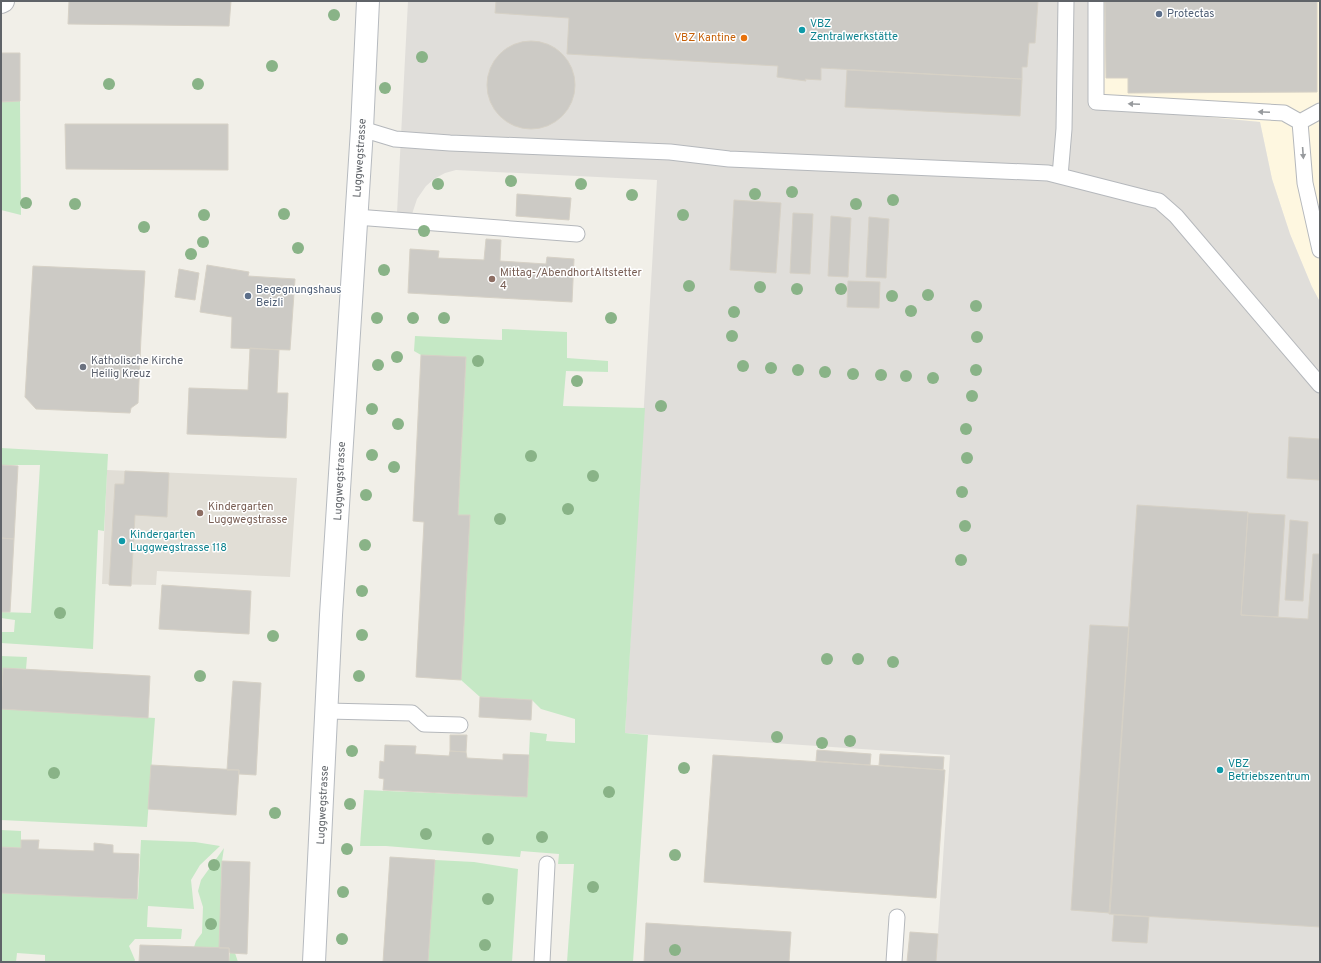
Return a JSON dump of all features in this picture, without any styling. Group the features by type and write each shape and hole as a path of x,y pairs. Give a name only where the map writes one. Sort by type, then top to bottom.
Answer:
{"street":[{"name":"Luggwegstrasse","path":"314,962 332,600 362,129 368,1"}],"lane":[{"path":"1060,176 1064,129 1066,1"},
{"path":"1096,1 1096,102 1284,113 1300,122"},
{"path":"1300,122 1320,111"},
{"path":"1300,122 1305,183 1320,250"},
{"path":"362,129 395,139 450,143 670,152 729,160 1048,173 1159,201 1182,222 1320,385"},
{"path":"356,217 577,234"},
{"path":"327,711 412,713 424,724 460,725"},
{"path":"542,962 547,864"},
{"path":"894,962 897,918"}],"shaded area":[{"path":"408,1 1088,1 1089,106 1260,122 1272,179 1290,234 1312,287 1320,302 1320,962 936,962 950,755 625,733 657,180 456,170 445,173 434,179 426,186 417,199 412,214 397,213"},
{"path":"1088,1 1320,1 1320,302 1312,287 1290,234 1272,179 1260,122 1089,106"},
{"name":"Kindergarten Luggwegstrasse","path":"107,470 297,478 290,577 157,571 156,585 102,584"}],"green space":[{"path":"20,101 21,215 1,210 1,102"},
{"path":"502,329 567,332 567,358 608,361 608,372 566,371 563,406 645,408 625,733 648,735 633,962 567,962 574,864 558,864 559,854 521,851 520,857 386,846 360,846 364,790 527,797 530,732 547,734 546,741 575,743 575,719 541,709 532,700 480,697 461,680 470,516 458,515 466,358 421,355 414,351 415,336 502,340"},
{"path":"1,448 108,454 104,531 98,530 93,649 1,643 1,632 14,632 15,620 1,618 1,612 31,613 40,465 1,465"},
{"path":"1,656 27,657 26,669 3,668 1,702"},
{"path":"1,709 155,718 147,827 1,820"},
{"path":"1,830 21,831 21,848 1,847"},
{"path":"141,840 195,842 220,846 200,865 191,880 194,909 148,906 147,927 182,929 181,939 135,939 129,946 135,960 134,962 45,962 45,955 17,953 16,962 1,962 1,893 138,899"},
{"path":"224,848 222,861 219,948 194,947 196,941 202,933 203,907 198,891 201,880"},
{"path":"435,860 474,862 518,869 512,962 428,962"},
{"path":"230,953 235,953 238,962 229,962"}],"building":[{"path":"69,1 231,1 229,26 68,24"},
{"name":"VBZ Zentralwerkstätte","path":"496,1 1038,1 1035,43 1029,43 1027,67 1022,67 1022,79 821,68 821,80 805,79 806,81 777,77 778,66 567,54 569,18 495,13"},
{"path":"1105,1 1317,1 1317,92 1128,93 1128,78 1106,78"},
{"path":"531,41 548,45 562,54 571,68 575,85 571,102 562,116 548,125 531,129 514,125 500,116 491,102 487,85 491,68 500,54 514,45"},
{"path":"1,53 20,53 20,101 1,102"},
{"path":"847,70 1022,79 1020,116 845,107"},
{"path":"65,124 228,124 228,170 66,169"},
{"path":"517,194 571,198 569,220 516,216"},
{"path":"734,200 781,203 776,273 730,270"},
{"path":"793,213 813,214 810,274 790,273"},
{"path":"831,216 851,218 848,277 828,276"},
{"path":"869,217 889,219 886,278 866,277"},
{"path":"486,239 501,240 500,261 546,264 547,257 574,259 572,302 408,293 410,249 439,251 438,258 484,260"},
{"name":"Begegnungshaus Beizli","path":"207,265 249,272 248,276 295,279 290,350 231,348 232,317 200,312"},
{"name":"Katholische Kirche Heilig Kreuz","path":"33,266 145,271 138,403 131,408 130,413 36,409 25,397"},
{"path":"179,269 199,273 195,300 175,297"},
{"path":"848,281 880,282 879,308 847,307"},
{"path":"250,348 279,350 277,393 288,393 286,438 187,434 189,388 248,390"},
{"path":"421,355 466,357 458,515 470,515 461,680 416,677 424,522 413,521"},
{"path":"1289,437 1320,439 1319,480 1287,478"},
{"path":"1,465 18,466 14,539 1,538"},
{"name":"Kindergarten Luggwegstrasse 118","path":"125,471 169,473 167,517 135,515 131,586 109,585 115,484 124,484"},
{"name":"VBZ Betriebszentrum","path":"1137,505 1248,512 1241,615 1308,619 1313,554 1320,554 1320,927 1109,914"},
{"path":"1248,513 1285,515 1278,617 1241,615"},
{"path":"1290,520 1308,522 1303,601 1285,600"},
{"path":"1,538 14,539 10,612 1,612"},
{"path":"162,585 251,591 249,634 159,629"},
{"path":"1090,625 1129,627 1110,913 1071,910"},
{"path":"3,668 150,676 148,718 1,709"},
{"path":"233,681 261,683 256,775 239,774 239,770 227,770"},
{"path":"480,697 532,700 531,720 479,717"},
{"path":"450,735 467,735 466,752 450,751"},
{"path":"385,745 416,746 415,754 449,756 450,751 466,752 467,758 503,760 503,754 529,755 527,797 383,790 384,779 379,778 380,761 384,762"},
{"path":"817,750 871,754 870,765 816,761"},
{"path":"880,754 944,757 943,770 879,765"},
{"path":"713,755 945,770 936,898 704,882"},
{"path":"151,765 239,770 236,815 148,809"},
{"path":"21,840 39,840 38,849 94,851 94,843 113,845 113,853 139,854 137,899 1,893 1,847 21,848"},
{"path":"390,857 435,860 428,962 383,962"},
{"path":"222,861 250,862 247,954 230,953 229,948 219,948"},
{"path":"1114,915 1149,917 1147,943 1112,941"},
{"path":"646,923 791,932 789,962 644,962"},
{"path":"910,932 938,934 936,962 907,962"},
{"path":"140,945 229,948 229,962 139,962"}],"place":[{"name":"Protectas","path":"1159,14"},
{"name":"VBZ Zentralwerkstätte","path":"802,30"},
{"name":"VBZ Kantine","path":"744,38"},
{"name":"Mittag-/AbendhortAltstetter 4","path":"492,279"},
{"name":"Begegnungshaus Beizli","path":"248,296"},
{"name":"Katholische Kirche Heilig Kreuz","path":"83,367"},
{"name":"Kindergarten Luggwegstrasse","path":"200,513"},
{"name":"Kindergarten Luggwegstrasse 118","path":"122,541"},
{"name":"VBZ Betriebszentrum","path":"1220,770"}]}
